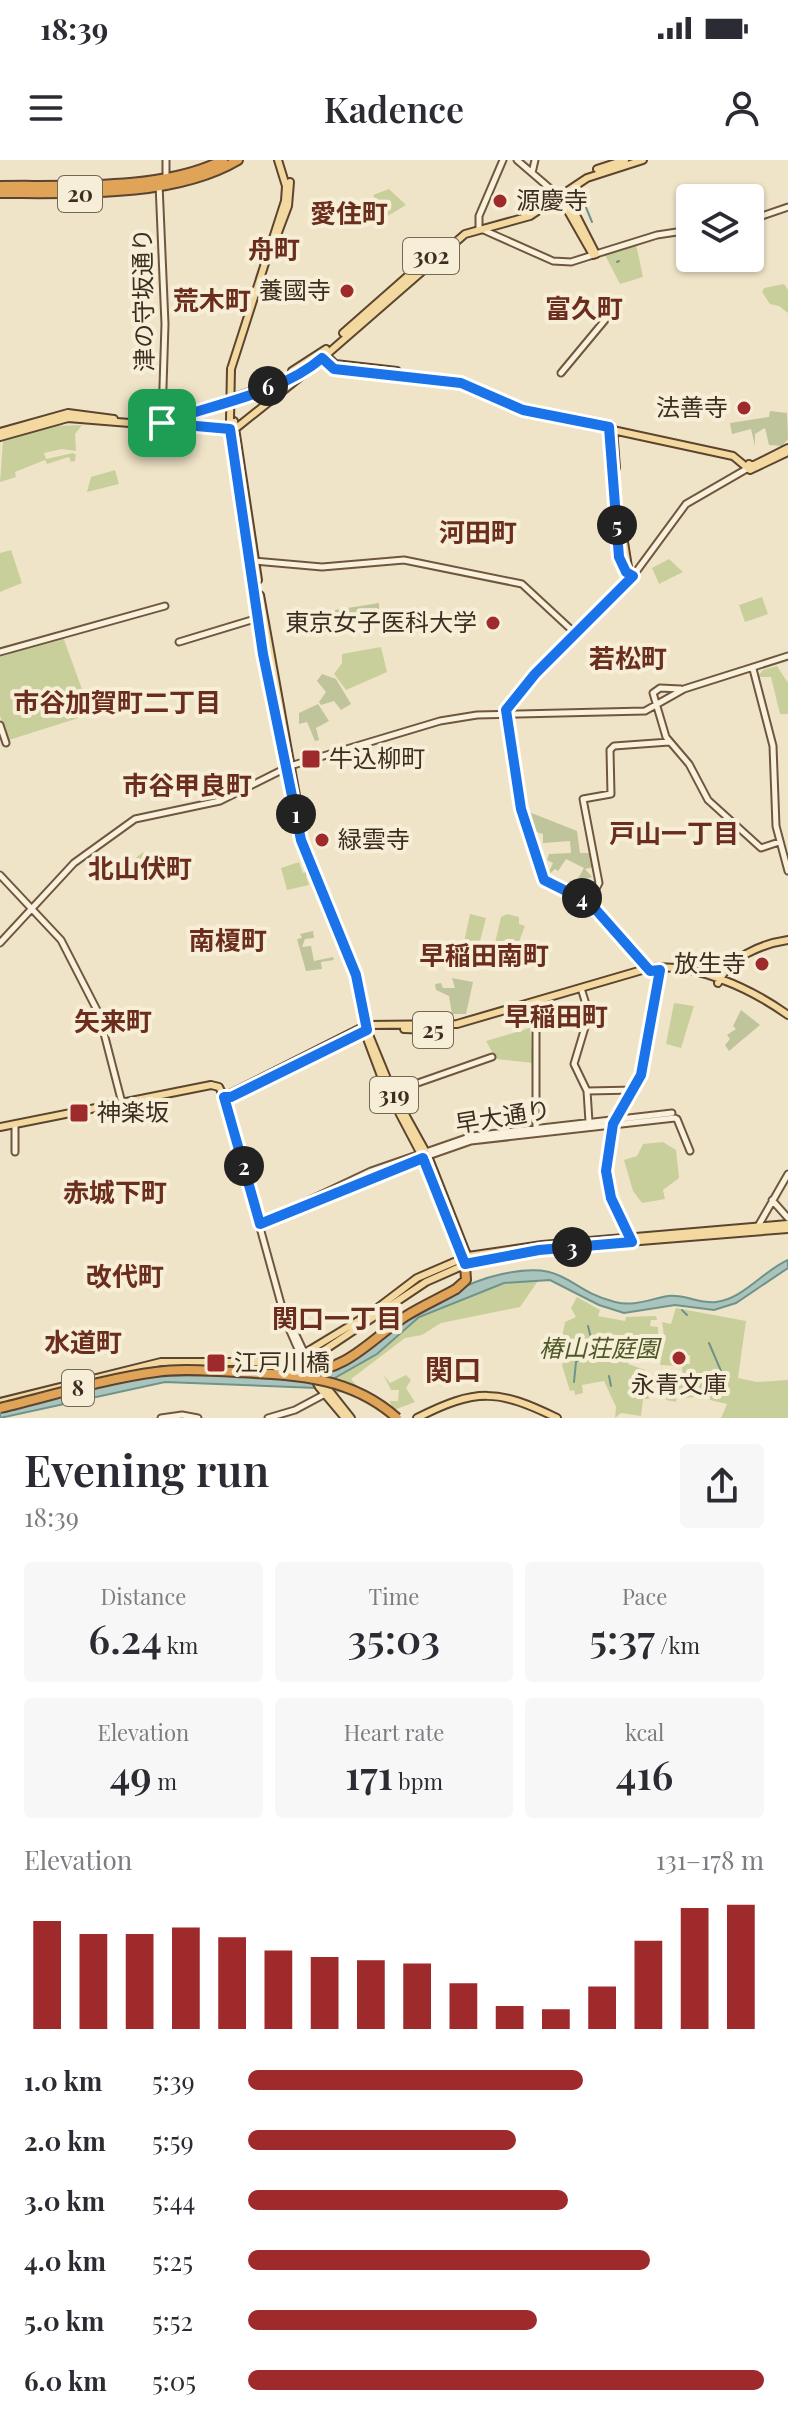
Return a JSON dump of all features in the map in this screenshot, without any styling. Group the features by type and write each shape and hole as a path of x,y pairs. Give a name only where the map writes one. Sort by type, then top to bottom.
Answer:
{"highway":[{"name":"20","path":"0,193 84,193 162,179 223,160"},
{"name":"20","path":"0,186 85,186 195,179 238,160"},
{"path":"278,1374 319,1370 345,1360 381,1338 409,1314 456,1289 466,1280 466,1260"},
{"path":"0,1407 157,1372 278,1374 315,1377 350,1387 394,1418"},
{"path":"0,1407 146,1377 197,1374 333,1385 367,1400 394,1418"}],"main road":[{"name":"319","path":"280,160 290,185 288,206 233,369 233,429 260,618 301,840 356,975 367,1028 390,1092 424,1155 466,1260"},
{"name":"302","path":"171,420 233,429 458,233 530,216 588,174 625,160"},
{"name":"302","path":"559,195 589,177 640,160"},
{"path":"559,195 575,213 595,254"},
{"name":"302","path":"0,434 68,418 145,426 171,420 291,377 310,367 322,354"},
{"path":"322,354 335,364 462,380 484,386 524,407 733,456 750,468"},
{"name":"302","path":"171,420 291,377"},
{"path":"611,427 624,558 633,576"},
{"path":"750,468 788,450"},
{"path":"750,468 778,458 788,450"},
{"name":"319","path":"288,767 295,789 301,840"},
{"path":"719,981 744,955 788,940"},
{"name":"25","path":"224,1097 231,1097 367,1028 448,1030 650,969 660,968 719,981 788,1017"},
{"path":"0,1127 214,1085 224,1097"},
{"name":"8","path":"0,1407 155,1370 186,1367 274,1371 305,1359 466,1260 788,1223"},
{"path":"305,1359 322,1386 351,1418"},
{"path":"322,1386 345,1418"},
{"path":"417,1418 460,1398 489,1394 512,1398 557,1418"}],"street":[{"name":"津の守坂通り","path":"166,160 162,179 171,420"},
{"path":"503,160 479,226 553,261 571,262 657,235 676,232"},
{"path":"517,160 559,195"},
{"path":"532,173 535,160"},
{"path":"764,215 788,207"},
{"path":"561,373 620,302"},
{"path":"650,969 589,902 544,880 521,809 507,705 633,576 686,504 750,468"},
{"path":"253,561 313,567 404,560 522,584 577,635"},
{"path":"0,652 165,606"},
{"path":"179,642 260,618"},
{"path":"779,842 762,848 754,844 708,800 689,764 669,742 659,705 653,695 657,689 684,689 788,656"},
{"path":"753,669 773,749 779,842 788,871"},
{"path":"0,943 74,863 132,820 220,801 288,767 440,721 507,714 645,711 684,689"},
{"path":"0,725 6,743"},
{"path":"589,902 599,883 583,799 611,794 610,750 614,746 669,742"},
{"path":"2,880 59,937 96,1008 122,1103"},
{"path":"630,1239 607,1183 615,1121 641,1075 660,968"},
{"path":"582,989 589,1014 574,1064 587,1091 589,1125"},
{"path":"530,1004 536,1025 537,1131"},
{"path":"390,1092 492,1057"},
{"path":"587,1091 635,1090"},
{"path":"224,1097 287,1315 305,1359"},
{"name":"早大通り","path":"260,1224 371,1171 472,1136 675,1117 690,1151"},
{"path":"15,1126 15,1152"},
{"path":"757,1228 788,1174"},
{"path":"772,1200 788,1223"},
{"path":"268,1418 295,1410 325,1394"},
{"path":"161,1418 198,1418"}],"green space":[{"path":"389,189 406,205 386,217 373,195"},
{"path":"636,244 643,277 620,284 605,255"},
{"path":"784,284 788,290 788,313 770,304 762,292 764,288"},
{"path":"770,411 787,413 788,439 782,446 769,445 765,428 755,434 755,446 751,429 732,434 730,423 769,417"},
{"path":"82,425 75,434 76,451 62,449 44,453 46,459 73,453 76,455 75,461 71,462 69,457 47,464 45,460 15,472 16,477 0,482 3,441 53,426"},
{"path":"115,470 119,484 87,492 91,477"},
{"path":"11,550 22,583 0,592 0,553"},
{"path":"669,559 683,572 659,584 652,568"},
{"path":"762,597 768,614 745,622 739,605"},
{"path":"379,603 379,621 342,624 342,630 330,630 330,625 336,624 335,610"},
{"path":"63,637 91,714 9,740 0,716 0,657"},
{"path":"381,647 387,672 346,690 334,674 342,663 342,654"},
{"path":"777,666 788,683 788,714 780,714 771,677 757,677 763,670"},
{"path":"322,674 336,679 351,704 341,710 334,701 321,705 319,702 326,692 317,681"},
{"path":"318,704 329,721 316,728 319,740 315,741 307,722 299,724 299,713"},
{"path":"529,812 577,831 580,853 591,853 594,867 585,869 592,877 583,880 574,892 571,891 584,868 566,859 558,871 555,869 547,876 553,863 547,860 549,854 571,853 570,841 543,843 543,834 530,830"},
{"path":"143,852 153,870 148,873 149,877 134,884 125,867"},
{"path":"299,862 303,873 309,871 306,876 309,885 287,890 281,868"},
{"path":"470,914 486,918 479,945 464,942"},
{"path":"507,914 519,917 519,924 525,926 517,947 495,943 501,917"},
{"path":"313,931 314,938 305,939 302,947 311,946 314,961 333,957 334,960 321,962 322,969 306,971 297,939 302,938 300,934"},
{"path":"452,978 473,982 466,1014 452,1014 449,996 436,990 435,984 441,983 443,988 455,988"},
{"path":"674,1003 694,1006 681,1048 666,1044"},
{"path":"741,1010 760,1025 729,1051 725,1045 730,1039 727,1035 736,1029 733,1026"},
{"path":"530,1028 533,1063 496,1059 486,1041"},
{"path":"663,1142 676,1150 679,1178 663,1190 665,1199 642,1203 633,1191 624,1160 637,1156 643,1144"},
{"path":"540,1278 520,1307 441,1323 422,1335 405,1338 351,1379 357,1386 347,1392 334,1393 326,1383 377,1354 409,1323 444,1304 493,1286"},
{"name":"椿山荘庭園","path":"577,1297 600,1310 598,1316 625,1321 626,1317 656,1316 657,1320 651,1320 650,1326 658,1327 658,1335 650,1342 642,1358 631,1356 628,1364 645,1370 649,1399 643,1399 641,1416 621,1413 615,1418 616,1407 604,1381 582,1385 583,1393 575,1395 574,1390 570,1391 562,1365 568,1355 561,1342 565,1322 576,1317 571,1308"},
{"path":"676,1308 746,1321 738,1378 757,1382 788,1380 788,1418 721,1418 727,1404 710,1400 710,1396 682,1398 677,1393 676,1402 666,1400 667,1375 683,1375 681,1364 690,1364 690,1355 674,1359 679,1366 660,1365 664,1336 662,1322 671,1324"},
{"path":"383,1374 390,1383 406,1375 411,1380 406,1388 415,1402 394,1410 389,1401 398,1401 399,1390 391,1390"}],"water":[{"path":"788,1260 788,1268 736,1303 714,1310 675,1305 624,1313 599,1305 550,1280 504,1283 419,1317 377,1354 317,1388 165,1382 0,1418 0,1411 149,1375 298,1376 350,1355 448,1295 502,1274 524,1271 554,1273 598,1296 622,1303 668,1296 716,1302 735,1296"}],"waterway":[{"path":"585,205 592,222"},
{"path":"682,1310 687,1315"},
{"path":"588,1326 595,1354"},
{"path":"709,1343 724,1378"},
{"path":"574,1382 576,1362 585,1353"},
{"path":"609,1376 611,1386"}],"place":[{"name":"源慶寺","path":"500,201"},
{"name":"養國寺","path":"347,291"},
{"name":"法善寺","path":"744,408"},
{"name":"東京女子医科大学","path":"493,623"},
{"name":"牛込柳町","path":"311,759"},
{"name":"緑雲寺","path":"322,840"},
{"name":"放生寺","path":"762,964"},
{"name":"神楽坂","path":"79,1113"},
{"name":"永青文庫","path":"679,1358"},
{"name":"江戸川橋","path":"216,1363"}],"district":[{"name":"愛住町","path":"349,214"},
{"name":"舟町","path":"274,250"},
{"name":"荒木町","path":"212,301"},
{"name":"富久町","path":"584,309"},
{"name":"河田町","path":"478,533"},
{"name":"若松町","path":"628,659"},
{"name":"市谷加賀町二丁目","path":"117,703"},
{"name":"市谷甲良町","path":"187,786"},
{"name":"戸山一丁目","path":"674,834"},
{"name":"北山伏町","path":"140,869"},
{"name":"南榎町","path":"228,941"},
{"name":"早稲田南町","path":"484,956"},
{"name":"早稲田町","path":"556,1017"},
{"name":"矢来町","path":"113,1022"},
{"name":"赤城下町","path":"115,1193"},
{"name":"改代町","path":"125,1277"},
{"name":"関口一丁目","path":"337,1319"},
{"name":"水道町","path":"83,1343"},
{"name":"関口","path":"453,1370"}],"route":[{"path":"322,358 334,369 461,383 479,388 523,410 609,427 619,557 626,572 633,576 535,674 506,710 521,809 544,880 590,903 650,971 660,970 641,1075 613,1124 606,1171 611,1198 632,1242 539,1250 465,1264 423,1158 373,1175 260,1224 224,1097 231,1097 367,1030 366,1019 356,975 301,840 263,654 230,429 162,423 247,395 310,367 322,358"}]}
